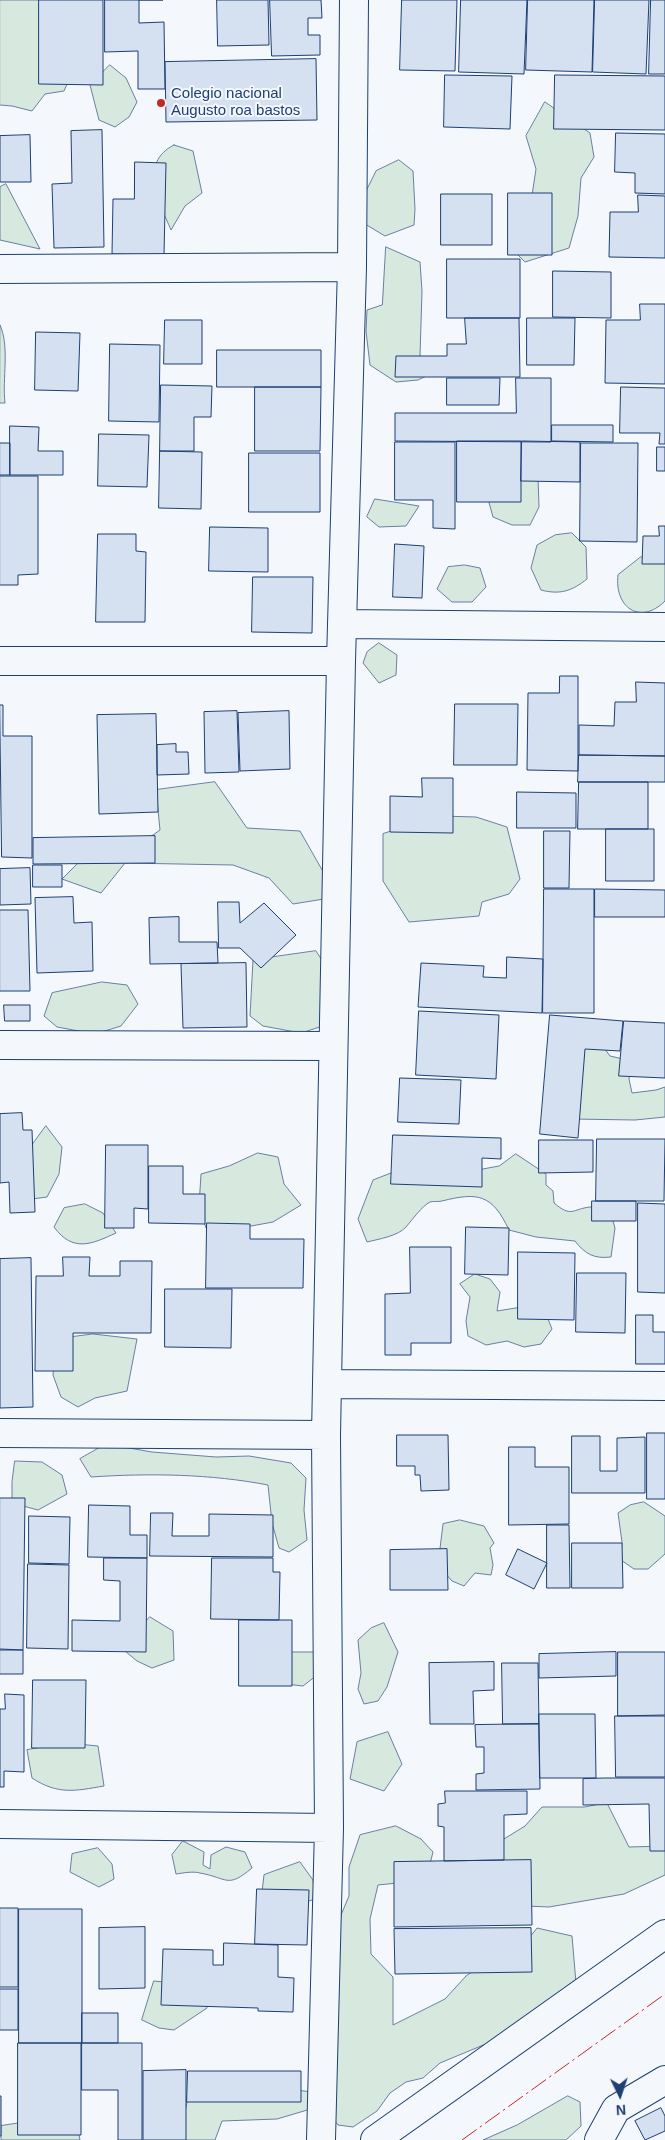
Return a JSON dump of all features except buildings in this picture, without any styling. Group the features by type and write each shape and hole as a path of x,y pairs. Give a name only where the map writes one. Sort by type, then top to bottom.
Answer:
{"street":[{"path":"321,2140 329,1828 326,1435 341,662 352,267 354,0"},
{"path":"0,268 352,267"},
{"path":"342,624 665,627"},
{"path":"0,661 341,662"},
{"path":"0,1045 333,1046"},
{"path":"328,1384 665,1386"},
{"path":"0,1433 326,1435"},
{"path":"0,1824 329,1828"},
{"path":"375,2140 665,1934"},
{"path":"600,2140 616,2109 665,2080"}],"shaded area":[{"path":"0,0 66,0 71,75 64,91 45,94 32,111 0,105"},
{"path":"110,65 126,78 137,102 129,117 115,127 99,120 90,85"},
{"path":"545,102 590,133 594,157 581,178 578,216 569,248 525,262 510,247 531,202 536,169 526,136"},
{"path":"174,145 193,151 202,193 185,206 171,230 157,196 154,172 157,162 163,153"},
{"path":"399,160 413,171 414,225 385,236 365,224 366,191 376,171"},
{"path":"6,184 40,249 0,240 0,187"},
{"path":"386,247 420,262 422,291 420,356 443,368 418,380 396,382 370,365 366,331 367,310 382,305"},
{"path":"0,325 5,343 5,403 0,403"},
{"path":"502,467 526,469 538,476 539,507 530,525 512,525 493,517 488,499"},
{"path":"375,499 419,506 406,526 379,527 367,517"},
{"path":"572,533 586,547 587,579 566,591 541,590 531,568 537,545 555,535"},
{"path":"641,557 665,562 665,601 647,612 638,612 625,604 620,596 618,586 618,575"},
{"path":"465,565 480,568 486,587 472,602 452,602 437,589 448,567"},
{"path":"379,643 397,655 396,675 379,683 363,663 367,652"},
{"path":"215,782 247,828 300,831 325,875 324,899 293,904 269,878 233,865 125,863 101,893 62,879 91,850 139,845 160,830 156,790"},
{"path":"439,816 476,817 507,827 520,879 509,894 482,902 479,916 409,922 383,881 383,834"},
{"path":"316,951 333,977 326,1025 301,1033 263,1026 250,1016 253,960"},
{"path":"102,982 127,985 138,1004 121,1026 95,1034 57,1027 44,1016 52,993"},
{"path":"602,1045 610,1056 632,1061 629,1079 632,1093 665,1087 665,1117 635,1120 572,1119 570,1051"},
{"path":"46,1126 62,1147 59,1174 47,1197 32,1199 22,1159"},
{"path":"258,1153 278,1157 284,1184 301,1205 273,1222 240,1228 223,1238 206,1228 199,1206 201,1174 229,1166"},
{"path":"516,1154 546,1174 546,1185 553,1191 554,1203 560,1208 569,1211 592,1207 610,1210 615,1228 611,1257 590,1255 575,1241 536,1237 509,1230 503,1218 490,1203 475,1197 430,1202 420,1210 403,1230 388,1237 367,1242 358,1219 373,1180 396,1171 429,1179 499,1166"},
{"path":"85,1204 103,1213 116,1233 91,1243 83,1244 68,1240 61,1235 54,1227 64,1208"},
{"path":"475,1274 490,1279 500,1292 497,1311 528,1306 544,1309 552,1329 541,1344 524,1347 507,1341 486,1345 468,1336 466,1321 470,1297 460,1284"},
{"path":"93,1334 137,1339 127,1391 95,1398 78,1407 61,1397 53,1375 56,1343 63,1338"},
{"path":"106,1444 152,1452 216,1457 249,1456 291,1463 306,1478 304,1510 307,1540 289,1552 279,1548 272,1523 268,1485 180,1475 91,1477 80,1459"},
{"path":"15,1461 42,1462 62,1475 67,1494 38,1510 23,1506 12,1507 12,1482"},
{"path":"644,1502 665,1516 665,1554 648,1569 634,1569 621,1560 622,1542 618,1513 630,1505"},
{"path":"460,1520 484,1526 494,1543 490,1548 493,1565 491,1575 475,1573 464,1586 452,1581 438,1565 443,1524"},
{"path":"150,1617 173,1631 174,1660 152,1668 137,1661 125,1651 134,1634"},
{"path":"384,1623 398,1652 387,1687 378,1701 364,1704 358,1689 361,1673 358,1640 371,1628"},
{"path":"291,1652 321,1652 321,1672 303,1686 286,1684"},
{"path":"388,1732 402,1764 384,1791 350,1779 357,1742"},
{"path":"68,1743 98,1746 104,1786 67,1790 50,1787 32,1778 27,1750"},
{"path":"607,1803 629,1847 665,1846 665,1875 624,1894 549,1907 525,1906 468,1872 499,1842 525,1826 542,1807 584,1807"},
{"path":"396,1826 421,1839 433,1852 426,1880 378,1885 370,1919 371,1954 393,1977 393,2025 445,1999 466,1976 485,1963 517,1953 537,1928 572,1936 576,1983 505,2036 440,2063 423,2078 406,2082 390,2093 377,2111 353,2127 338,2125 329,2113 334,1964 341,1915 349,1896 349,1867 360,1835"},
{"path":"183,1841 204,1852 203,1865 210,1869 211,1855 226,1847 245,1852 252,1868 232,1880 197,1872 176,1874 172,1855"},
{"path":"98,1848 112,1864 114,1879 99,1887 70,1872 72,1854"},
{"path":"300,1862 313,1880 315,1899 291,1907 262,1892 264,1875"},
{"path":"154,1981 205,1986 207,2008 174,2030 159,2028 142,2020"},
{"path":"267,2087 313,2092 314,2108 277,2119 222,2121 215,2140 179,2140 189,2093"},
{"path":"568,2096 580,2102 581,2126 566,2140 483,2140 517,2125"},
{"path":"38,2120 77,2125 80,2140 1,2140 1,2126"}],"power":[{"path":"462,2140 665,1994"}],"place":[{"name":"Colegio nacional Augusto roa bastos","path":"161,103"}]}
